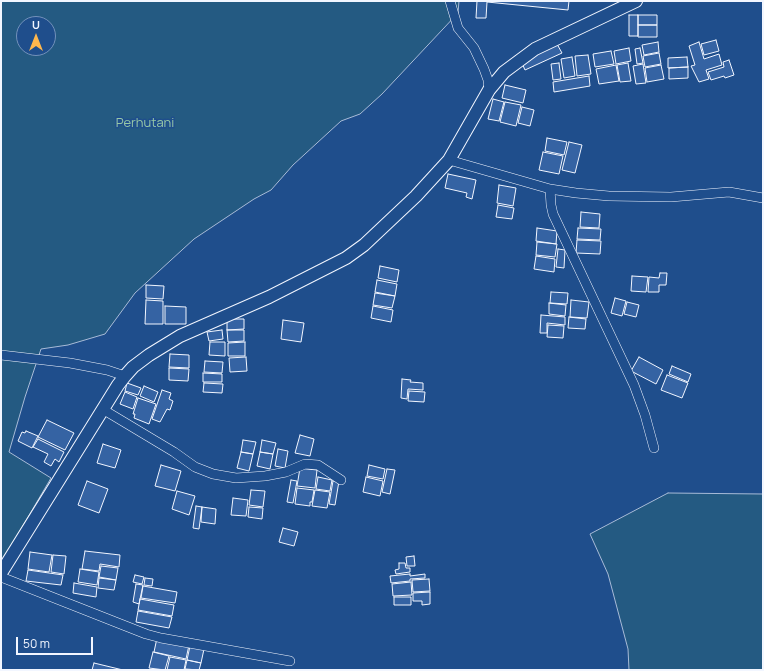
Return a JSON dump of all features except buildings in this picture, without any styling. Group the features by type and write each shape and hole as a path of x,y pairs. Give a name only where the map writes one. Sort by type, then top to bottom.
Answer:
{"street":[{"path":"1,573 125,376 148,355 180,336 269,297 346,258 364,245 416,196 449,160 489,90 504,72 535,49 636,1"},
{"path":"448,2 458,28 474,48 484,69 488,80 489,90"},
{"path":"449,160 550,189 610,196 671,197 729,192 763,198"},
{"path":"550,189 553,214 634,385 645,415 654,448"},
{"path":"1,355 70,363 108,370 125,376"},
{"path":"104,410 195,466 213,474 236,478 265,476 286,472 305,464 318,465 341,480"},
{"path":"1,577 146,634 290,661"}],"green space":[{"name":"Perhutani","path":"1,1 459,1 458,13 382,94 360,114 341,121 293,165 271,190 254,199 194,239 135,293 105,334 68,345 41,349 9,452 51,478 1,563"},
{"path":"668,493 763,494 763,670 629,670 628,649 608,574 590,534"}]}
